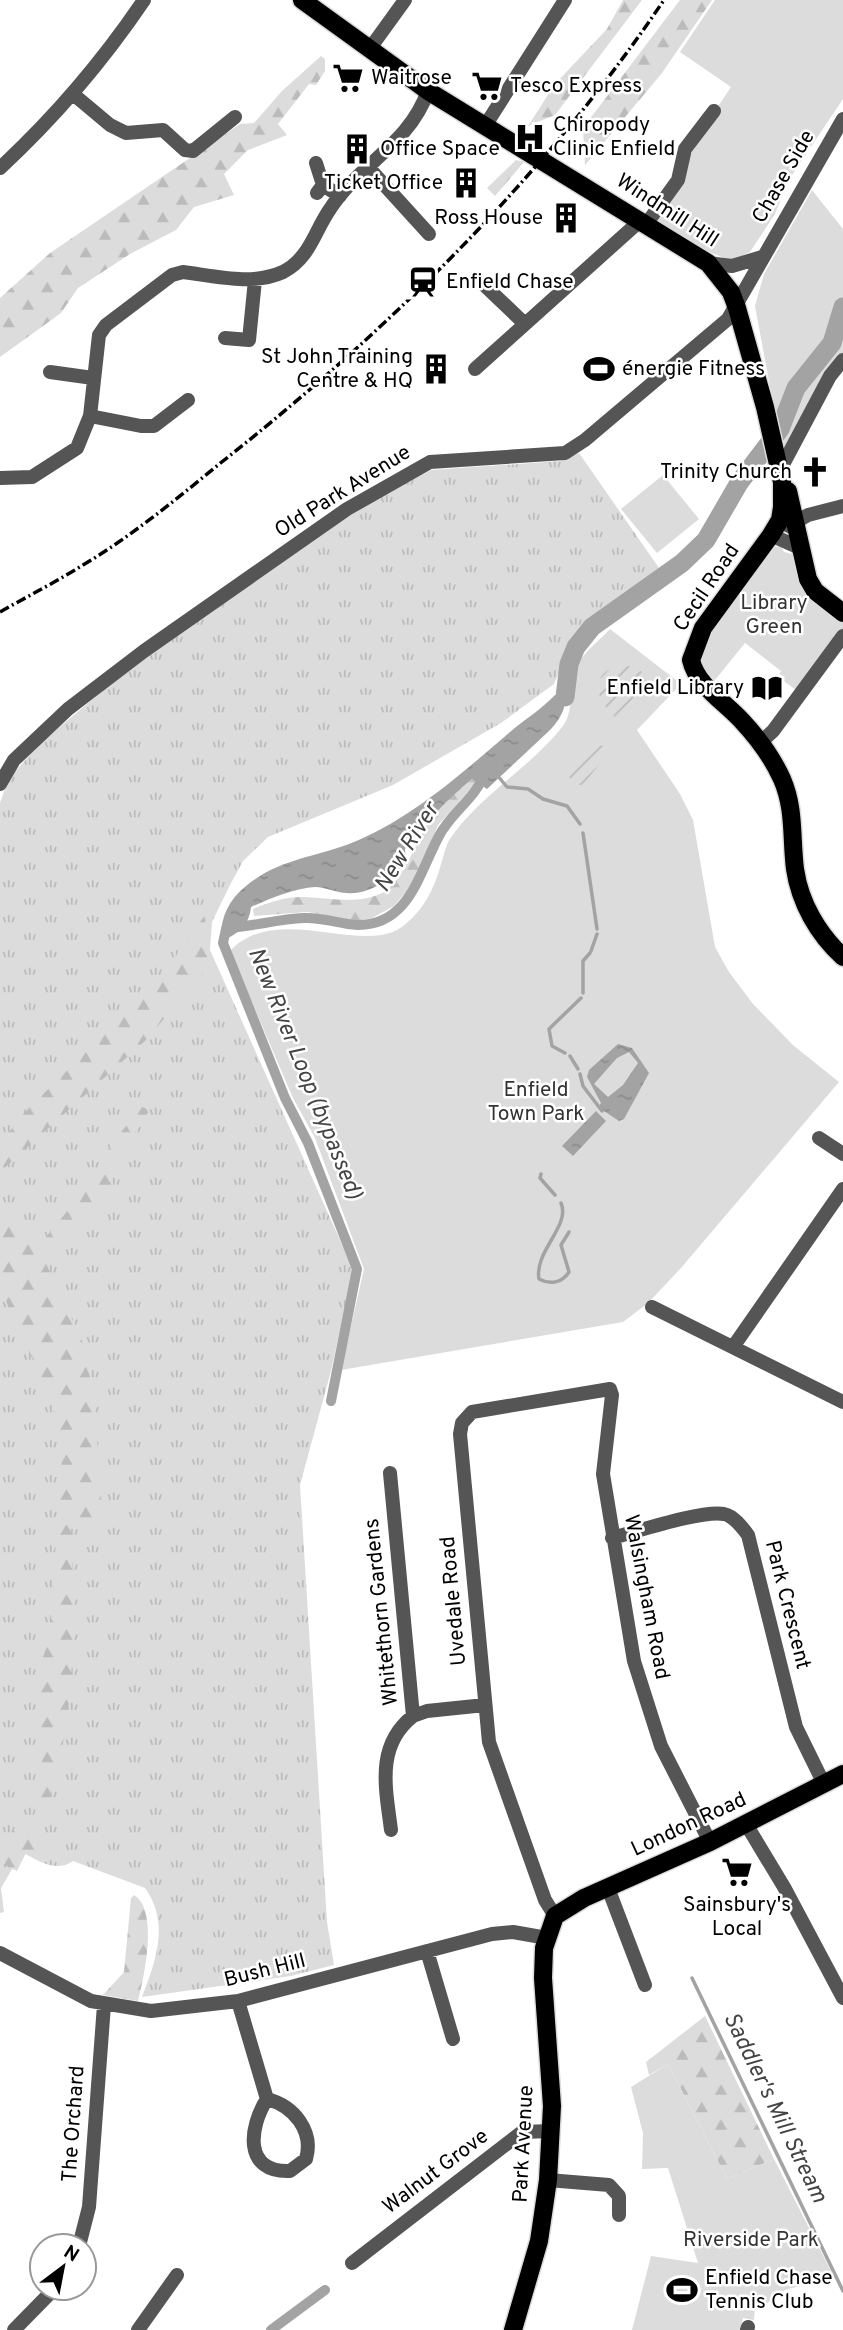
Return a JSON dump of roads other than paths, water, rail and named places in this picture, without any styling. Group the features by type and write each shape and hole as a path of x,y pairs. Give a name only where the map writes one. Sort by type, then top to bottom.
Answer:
{"main road":[{"name":"Windmill Hill","path":"302,0 371,47 428,91 644,221 708,263 731,292 737,308 780,477"},
{"path":"780,477 789,493 797,522 808,579 815,591 843,613"},
{"name":"Cecil Road","path":"780,477 782,514 771,534 703,628 691,654 693,667 704,684 761,742 781,776 792,813 795,869 802,896 823,936 843,957"},
{"name":"London Road","path":"555,1916 584,1898 710,1842 843,1774"},
{"name":"Park Avenue","path":"513,2330 539,2241 548,2180 551,2131 543,1987 547,1938 555,1916"}],"street":[{"path":"0,168 36,135 73,94 103,58 144,0"},
{"path":"371,47 405,0"},
{"path":"485,126 565,0"},
{"path":"0,478 32,477 77,448 90,416 99,335 106,324 172,275 183,272 255,280 281,273 308,252 340,196 405,134 421,110 428,91"},
{"path":"73,94 118,129 126,133 163,130 185,150 193,150 204,144 235,117"},
{"path":"475,369 644,221 677,180 685,149 714,111"},
{"name":"Chase Side","path":"737,308 762,257 843,119"},
{"path":"316,163 320,189 340,196"},
{"path":"368,167 429,234"},
{"name":"Chase Side","path":"708,263 732,266 762,257"},
{"path":"225,338 249,340 255,280"},
{"path":"482,283 525,324"},
{"name":"Old Park Avenue","path":"0,784 14,760 68,709 144,651 347,509 430,463 565,453 691,351 737,308"},
{"path":"780,477 830,376 843,360"},
{"path":"50,372 93,378"},
{"path":"90,416 154,426 188,400"},
{"name":"Cecil Road","path":"771,534 825,510 843,506"},
{"path":"771,534 800,548"},
{"path":"761,742 773,731 843,635"},
{"path":"819,1138 843,1154"},
{"path":"733,1347 843,1189"},
{"path":"652,1307 843,1402"},
{"name":"Walsingham Road","path":"610,1389 612,1395 603,1475 611,1538 634,1661 661,1746 710,1842"},
{"name":"Uvedale Road","path":"555,1916 545,1900 492,1754 460,1434 462,1423 472,1412 610,1389"},
{"name":"Whitethorn Gardens","path":"390,1473 413,1716 427,1711 485,1705"},
{"name":"Park Crescent","path":"611,1538 695,1517 724,1514 738,1522 748,1535 796,1727 824,1784"},
{"path":"391,1830 383,1767 401,1725 413,1716"},
{"path":"746,1824 784,1887 843,1998"},
{"path":"608,1888 645,1985"},
{"name":"Bush Hill","path":"0,1953 104,2005 151,2011 238,2001 502,1933 525,1933 547,1938"},
{"path":"427,1951 453,2039"},
{"path":"238,2001 267,2099 254,2128 256,2151 259,2160 270,2170 290,2171 306,2159 308,2140 304,2128 288,2108 267,2099"},
{"name":"The Orchard","path":"83,2232 89,2207 104,2005"},
{"name":"Walnut Grove","path":"352,2263 522,2132 551,2131"},
{"path":"548,2180 609,2185 619,2196 618,2216"},
{"path":"138,2330 177,2275"},
{"path":"15,2330 42,2302"}],"water":[{"path":"555,695 565,697 565,702 561,716 552,727 487,789 472,779 453,795 405,849 406,865 393,876 371,889 355,893 315,887 274,897 251,907 242,928 221,941 226,911 234,897 258,877 283,865 349,844 393,822 454,780"},
{"path":"618,1044 632,1048 649,1073 624,1119 619,1121 598,1107 601,1103 587,1077 589,1070","holes":["629,1052 638,1063 623,1085 608,1097 594,1084 617,1058"]},
{"path":"596,1111 606,1121 573,1156 562,1146"}],"waterway":[{"name":"New River Loop (bypassed)","path":"565,697 569,664 576,647 592,627 682,563 706,540 739,483 780,429 796,388 832,343 843,307"},
{"name":"New River","path":"229,928 304,918 357,925 375,923 389,917 410,895 444,827 476,790 485,772"},
{"path":"497,775 507,787 528,789 543,799 567,806 580,824"},
{"path":"583,833 597,929"},
{"name":"New River Loop (bypassed)","path":"226,929 223,943 285,1098 308,1143 357,1269 331,1401"},
{"path":"591,951 597,934"},
{"path":"583,993 583,961 590,953"},
{"path":"565,1053 552,1046 549,1029 581,998"},
{"path":"570,1056 578,1069"},
{"path":"580,1074 583,1086 602,1111"},
{"path":"541,1174 540,1178 555,1195"},
{"path":"561,1203 561,1221 542,1259 539,1279 556,1282 569,1272 561,1245 569,1232"},
{"name":"Saddler's Mill Stream","path":"692,1978 843,2291"},
{"name":"New River","path":"271,2330 325,2290"}],"railway":[{"path":"0,612 73,571 137,529 285,411 404,304 516,189 618,65 664,0"}],"place":[{"name":"Waitrose","path":"348,78"},
{"name":"Tesco Express","path":"487,86"},
{"name":"Chiropody Clinic Enfield","path":"530,137"},
{"name":"Office Space","path":"357,149"},
{"name":"Ticket Office","path":"466,183"},
{"name":"Ross House","path":"566,218"},
{"name":"Enfield Chase","path":"423,282"},
{"name":"St John Training Centre & HQ","path":"436,369"},
{"name":"énergie Fitness","path":"599,369"},
{"name":"Trinity Church","path":"815,472"},
{"name":"Enfield Library","path":"767,688"},
{"name":"Sainsbury's Local","path":"737,1872"},
{"name":"Enfield Chase Tennis Club","path":"682,2290"}],"park label":[{"name":"Library Green","path":"774,615"},
{"name":"Enfield Town Park","path":"536,1102"},
{"name":"Riverside Park","path":"751,2240"}]}
